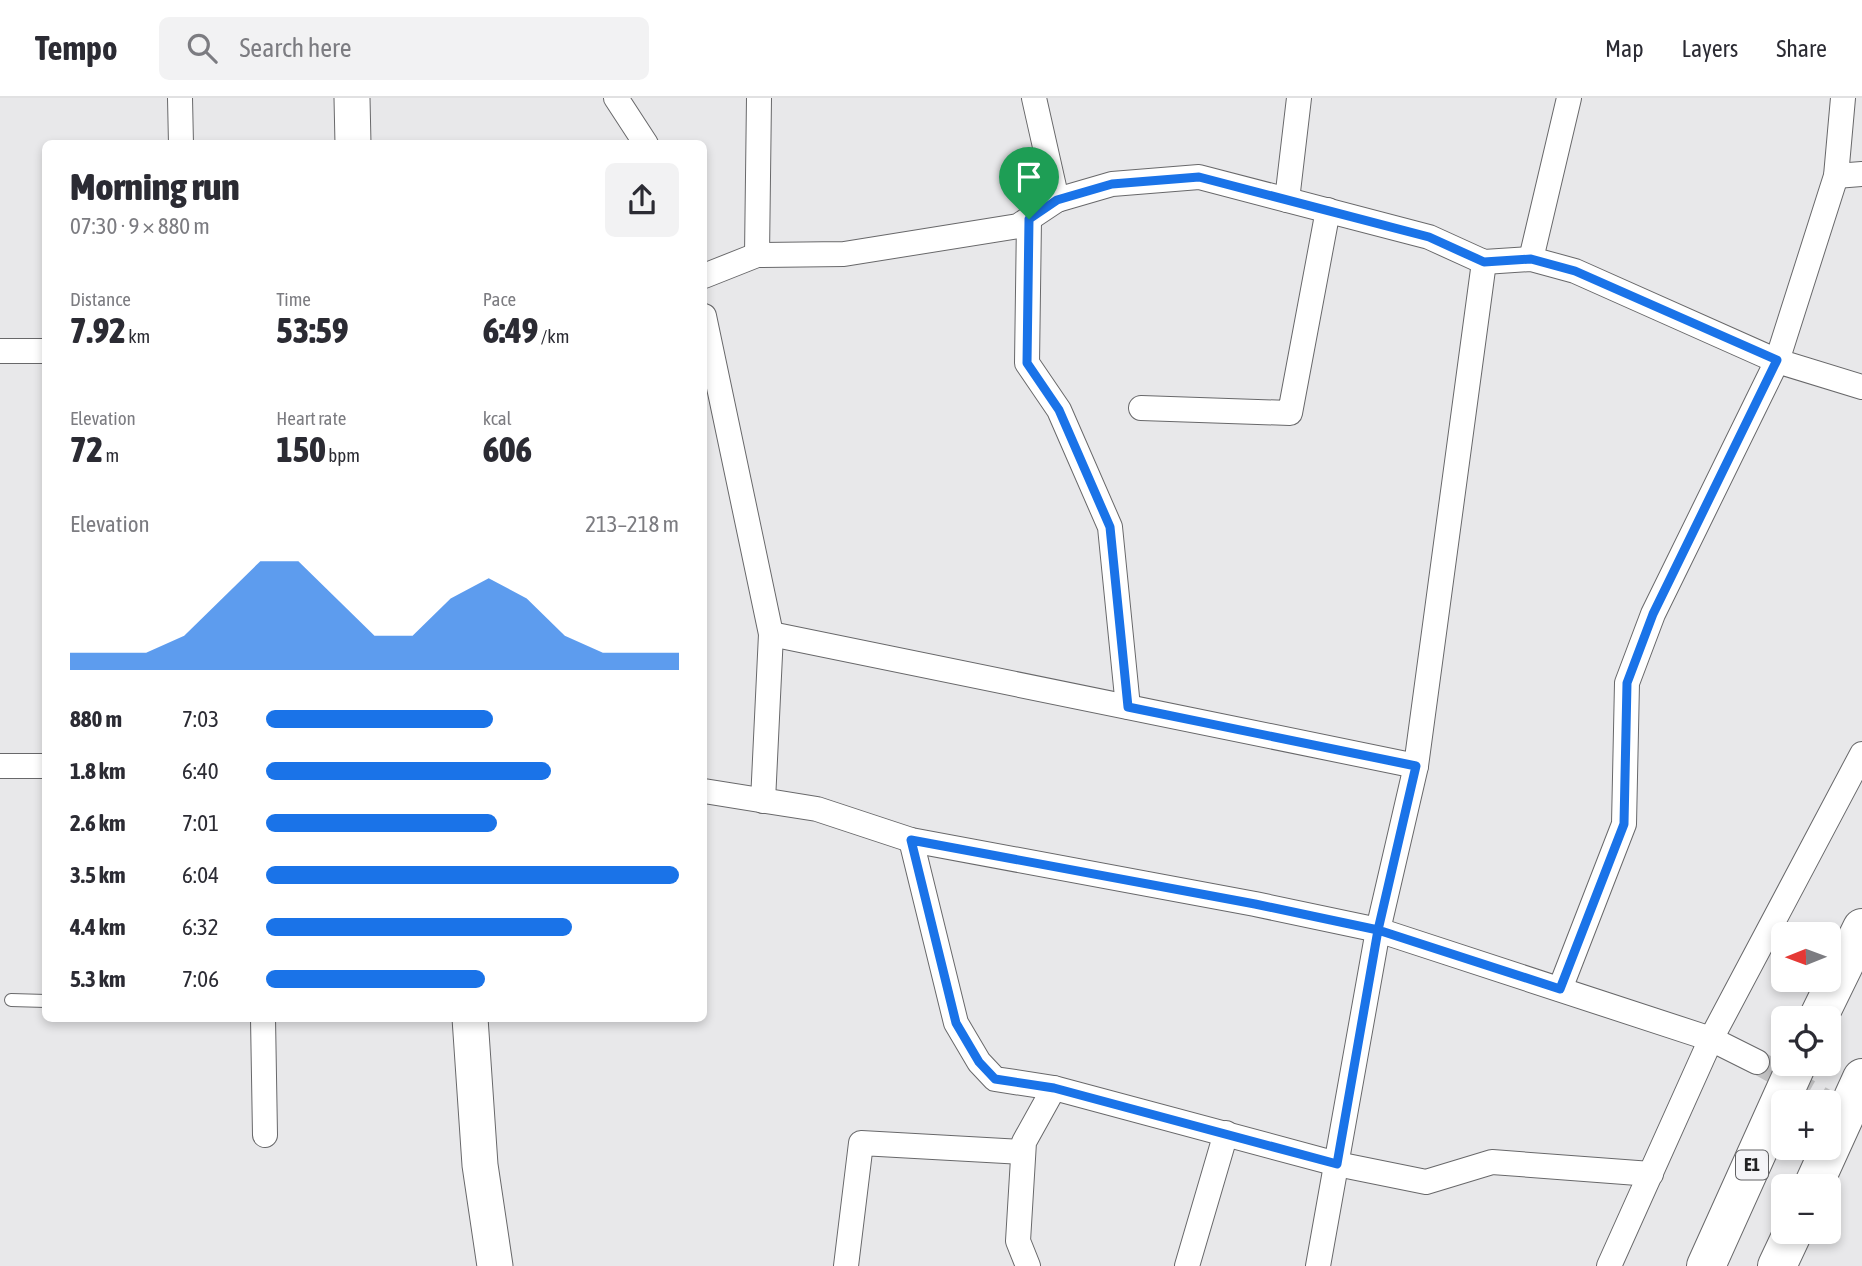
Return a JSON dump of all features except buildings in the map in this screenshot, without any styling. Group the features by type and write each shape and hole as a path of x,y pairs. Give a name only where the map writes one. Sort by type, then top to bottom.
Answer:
{"highway":[{"path":"1824,1006 1862,928"},
{"name":"E1","path":"1706,1266 1792,1076"},
{"path":"1818,1174 1862,1078"},
{"path":"1777,1266 1787,1244"}],"street":[{"path":"180,98 181,140"},
{"path":"352,98 353,140"},
{"path":"616,98 643,140"},
{"path":"757,255 759,98"},
{"path":"1034,98 1057,200"},
{"path":"1287,200 1299,98"},
{"path":"1531,259 1569,98"},
{"path":"1560,989 1624,824 1627,683 1653,614 1777,360 1836,176 1843,98"},
{"path":"1836,176 1862,174"},
{"path":"707,274 757,255 844,254 1018,226 1057,200 1132,181 1199,177 1429,237 1484,262 1531,259 1575,271 1777,360 1862,387"},
{"path":"1141,408 1290,413 1328,210"},
{"path":"1029,219 1027,363 1059,410 1110,527 1128,707"},
{"path":"1318,1266 1378,930 1416,766 1484,262"},
{"path":"707,330 771,634 763,800"},
{"path":"0,351 42,351"},
{"path":"771,634 1416,766"},
{"path":"1609,1266 1711,1039 1862,754"},
{"path":"0,766 42,766"},
{"path":"707,791 817,809 911,840 1255,904 1378,930 1711,1039 1757,1062"},
{"path":"911,840 956,1023 979,1062 995,1079 1054,1088 1337,1164 1426,1182 1492,1161 1651,1174"},
{"path":"263,1022 265,1135"},
{"path":"470,1022 480,1165 495,1266"},
{"path":"1028,1266 1018,1241 1024,1142 1054,1088"},
{"path":"1187,1266 1226,1133"},
{"path":"846,1266 861,1143 1023,1152"}],"lane":[{"path":"11,1000 42,1001"}],"tunnel":[{"path":"1757,1062 1806,1090"}],"route":[{"path":"1029,219 1027,363 1059,410 1110,527 1128,707 1416,766 1378,930 1255,904 911,840 956,1023 979,1062 995,1079 1054,1088 1337,1164 1378,930 1560,989 1624,824 1627,683 1653,614 1777,360 1575,271 1531,259 1484,262 1429,237 1199,177 1112,184 1057,200 1029,219"}]}
